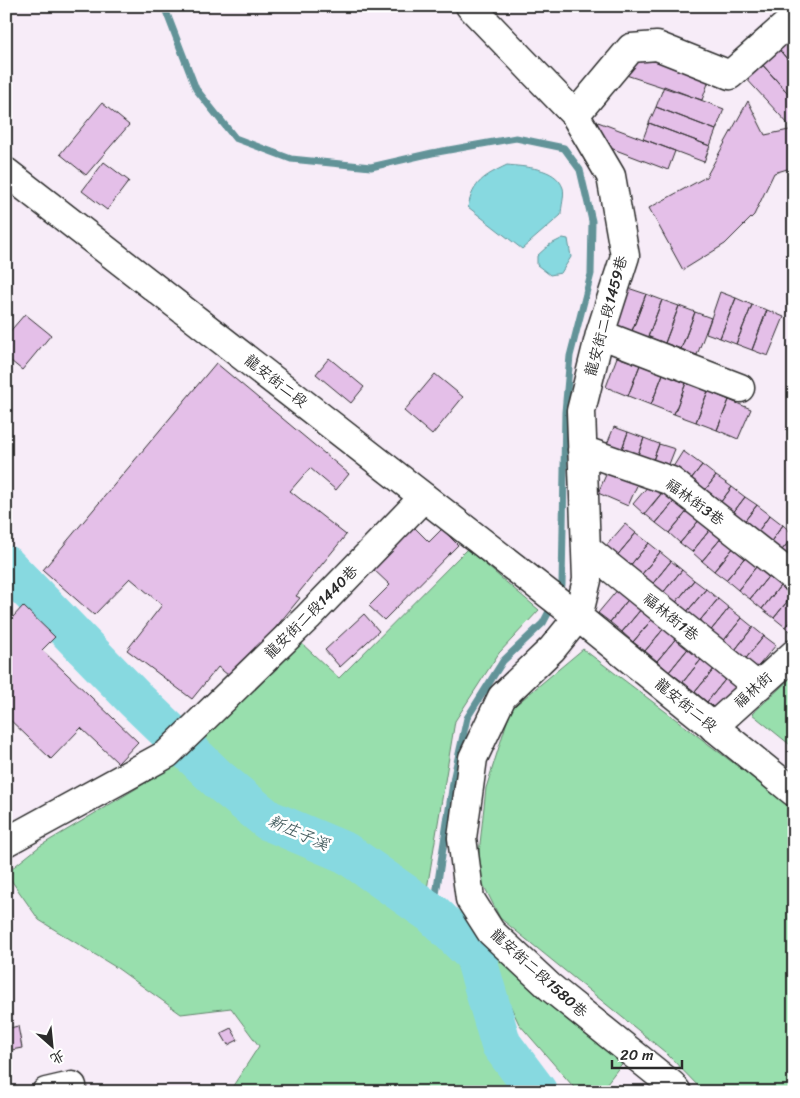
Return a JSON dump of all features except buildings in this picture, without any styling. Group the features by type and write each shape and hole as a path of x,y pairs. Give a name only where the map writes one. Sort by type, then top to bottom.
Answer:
{"street":[{"name":"龍安街二段1459巷","path":"475,8 575,116 611,176 625,256 600,334 581,411 587,580 578,617"},
{"path":"575,116 631,48 657,46 730,75 794,18"},
{"name":"龍安街二段","path":"6,172 578,617 794,792"},
{"path":"600,334 740,388"},
{"name":"福林街3巷","path":"582,450 671,481 794,578"},
{"name":"龍安街二段1440巷","path":"6,842 167,754 308,617 424,497"},
{"name":"福林街1巷","path":"586,548 757,686"},
{"name":"龍安街二段1580巷","path":"578,617 552,649 502,696 473,758 462,838 470,899 491,932 550,986 677,1092"},
{"name":"福林街","path":"713,727 794,654"},
{"path":"46,1092 72,1086"}],"green space":[{"path":"467,549 539,610 499,653 455,721 427,889 355,836 270,805 203,740 300,642 339,678"},
{"path":"583,649 794,809 794,1092 704,1092 665,1052 500,918 477,872 486,788 511,709"},
{"path":"794,675 794,748 752,714"},
{"path":"184,760 258,833 344,867 424,926 456,962 493,1056 521,1092 229,1092 259,1046 231,1008 181,1014 117,968 39,920 6,873 40,846"},
{"path":"484,934 624,1061 600,1092 578,1092 519,1024 478,937"}],"water":[{"path":"507,165 539,169 547,172 559,181 563,188 561,215 522,249 468,207 476,186 486,177"},
{"path":"563,238 568,239 571,257 561,273 550,275 537,265 537,256 549,245"}],"waterway":[{"path":"164,6 196,89 235,138 291,159 371,167 432,153 516,138 564,148 580,170 592,221 591,274 570,356 565,412 562,585 557,595"},
{"name":"新庄子溪","path":"6,566 135,699 219,780 268,820 346,853 433,914 475,955 501,1044 537,1092"},
{"path":"433,914 454,776 467,718 503,661 543,623 553,604"}]}
